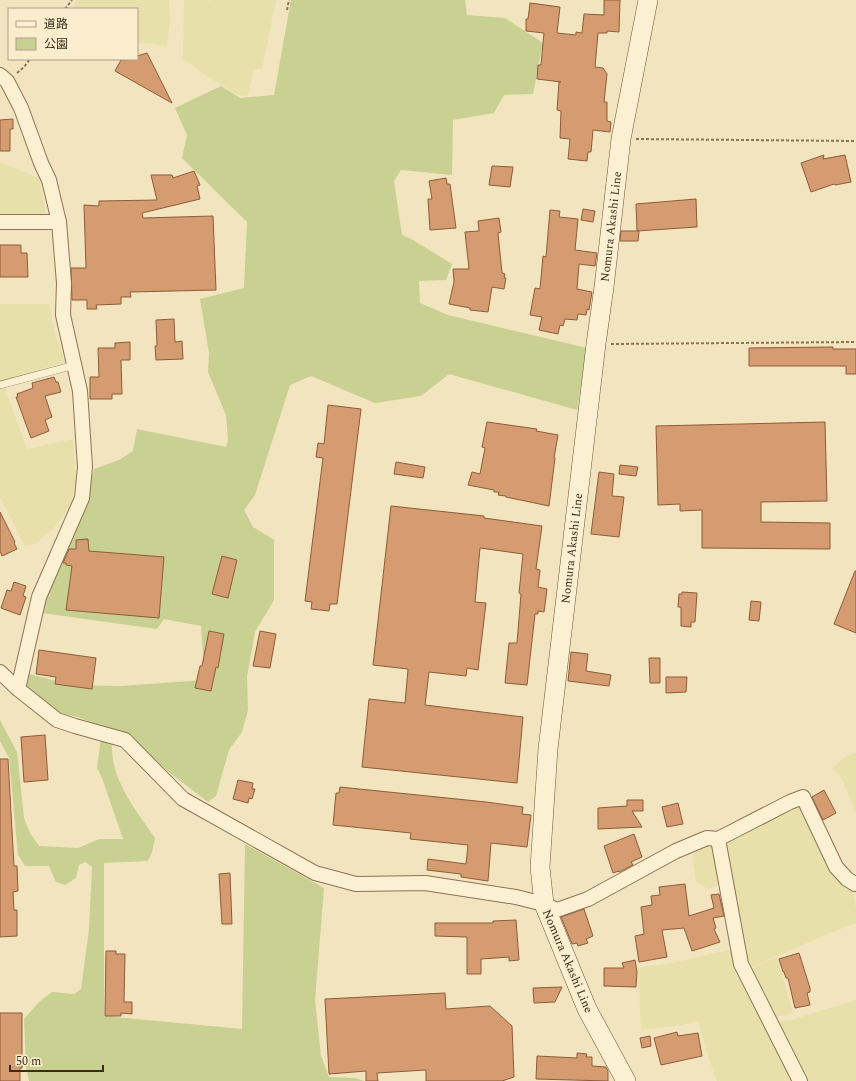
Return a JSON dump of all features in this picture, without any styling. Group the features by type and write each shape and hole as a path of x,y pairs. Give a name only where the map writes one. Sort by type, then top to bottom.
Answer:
{"main road":[{"name":"Nomura Akashi Line","path":"626,1081 588,1009 544,904 540,867 548,749 621,139 648,0"}],"street":[{"path":"3,78 20,108 49,180 59,222 64,283 63,315 80,391 84,452 82,498 39,597 18,689"},
{"path":"0,222 59,222"},
{"path":"0,672 18,689 57,720 125,740 183,799 315,873 356,884 425,883 516,897 544,904 557,910 588,899 676,851 707,838 718,839 790,802 803,797 836,867 847,879 856,885"},
{"path":"718,839 741,964 800,1081"}],"lane":[{"path":"0,385 75,366"}],"path":[{"path":"66,8 72,0"},
{"path":"287,10 289,0"},
{"path":"3,78 24,67 29,60"},
{"path":"621,139 856,141"},
{"path":"596,344 856,342"}],"shaded area":[{"path":"77,0 169,0 170,20 167,46 146,43 138,44 138,8 73,8"},
{"path":"184,0 276,0 262,69 254,69 248,96 238,95 183,59"},
{"path":"0,162 39,178 46,215 0,215"},
{"path":"0,304 49,304 55,334 65,362 0,381"},
{"path":"5,388 27,449 73,439 76,478 71,505 55,527 35,544 25,546 0,497 0,389"},
{"path":"856,753 856,812 841,777 832,768 848,755"},
{"path":"800,803 852,888 856,908 856,923 748,969 743,947 746,946 740,925 724,839"},
{"path":"712,842 720,885 708,889 696,882 692,849"},
{"path":"732,949 796,1081 717,1081 698,1021 682,1025 641,1030 638,968 672,963"},
{"path":"777,957 793,1013 772,1018 748,970"},
{"path":"856,1000 856,1081 805,1081 778,1026 781,1021 791,1020"}],"green space":[{"path":"291,0 465,0 467,15 505,18 543,43 533,94 504,95 494,113 453,120 452,175 401,170 394,181 402,235 452,264 446,280 419,281 420,303 448,315 587,348 577,410 449,374 421,396 375,403 311,376 290,385 255,495 244,510 253,527 274,540 274,600 255,632 247,677 248,710 242,732 229,750 216,796 208,802 170,773 127,734 114,731 78,717 52,712 21,689 29,674 72,685 121,686 205,680 201,626 164,619 157,629 42,613 42,599 83,510 94,469 119,460 133,451 137,429 226,447 228,440 226,415 208,372 209,353 200,299 244,288 247,222 182,158 187,135 175,108 221,86 240,98 274,95"},
{"path":"0,720 17,752 24,818 30,833 39,846 78,848 99,839 123,839 102,778 97,768 101,738 112,746 113,759 120,783 133,806 155,838 152,852 148,861 104,863 104,1016 242,1029 245,844 324,888 315,1000 321,1056 329,1077 355,1078 364,1081 29,1081 26,1067 24,1019 39,1002 52,992 74,994 81,989 89,929 92,867 85,862 79,865 76,878 65,885 56,882 49,866 25,866 18,855 9,758 0,741"}],"building":[{"path":"604,0 620,0 619,32 607,31 607,33 598,33 595,67 603,68 607,74 604,102 607,102 607,121 611,122 610,132 593,130 591,152 588,152 587,161 568,159 570,139 560,138 561,111 557,110 559,82 561,82 537,79 538,65 541,65 544,33 526,31 526,19 528,19 530,3 560,7 557,33 576,35 576,32 582,33 584,14 604,15"},
{"path":"147,53 172,103 115,71 121,60 138,60 138,56"},
{"path":"13,119 13,129 10,129 10,151 0,151 0,120"},
{"path":"824,155 823,159 845,155 851,182 834,184 811,192 801,163"},
{"path":"492,166 513,167 510,187 489,185"},
{"path":"194,171 200,185 197,186 200,199 142,213 143,218 213,216 216,290 130,292 131,297 121,297 121,304 96,305 97,309 87,309 87,300 72,300 71,268 86,268 84,205 99,206 99,201 157,200 151,175 172,175 173,178"},
{"path":"446,178 447,184 450,184 456,228 430,230 428,199 432,199 429,181"},
{"path":"696,199 697,227 637,231 636,204"},
{"path":"583,209 595,211 593,222 581,220"},
{"path":"550,210 560,211 559,217 578,219 575,250 597,253 595,266 579,264 577,289 592,292 589,310 587,309 586,315 578,314 577,320 565,319 563,326 560,325 558,334 539,330 542,317 530,315 535,288 540,289 543,256 546,257"},
{"path":"499,218 501,232 498,233 502,273 505,274 504,278 506,278 504,289 492,287 488,312 470,310 470,308 449,304 454,282 453,269 469,269 465,232 479,231 478,221"},
{"path":"621,231 639,231 638,241 620,241"},
{"path":"0,245 21,245 21,253 27,253 28,277 0,277"},
{"path":"174,319 175,342 182,341 183,359 156,360 156,320"},
{"path":"130,342 130,360 121,360 122,394 112,394 112,399 90,399 90,377 99,377 98,348 115,348 115,343"},
{"path":"833,347 833,349 856,349 856,374 846,374 846,366 749,366 749,348"},
{"path":"54,377 56,382 58,382 61,392 45,396 52,417 45,420 49,431 31,438 16,397 18,397 17,394 33,388 32,383"},
{"path":"328,405 361,409 337,604 330,604 329,611 311,609 312,602 305,601 323,458 316,457 318,443 324,444"},
{"path":"487,422 537,429 536,431 558,435 549,506 498,495 499,492 494,492 494,490 468,485 472,472 480,474 485,448 482,447"},
{"path":"825,422 827,501 761,502 761,522 830,523 830,549 702,548 702,510 680,511 680,504 658,505 656,426"},
{"path":"396,462 425,467 423,478 394,474"},
{"path":"620,465 638,467 636,476 619,474"},
{"path":"599,472 614,474 612,496 624,497 619,537 591,534"},
{"path":"391,506 484,516 484,518 542,526 536,569 540,570 538,587 547,589 544,612 538,611 538,614 535,614 527,685 505,683 509,643 517,643 521,594 519,593 523,554 480,548 475,602 486,603 478,670 467,668 466,676 429,672 425,705 523,717 517,783 362,767 369,699 405,703 408,669 373,665"},
{"path":"0,512 17,549 2,556 0,551"},
{"path":"88,539 89,551 164,557 159,618 66,610 72,566 63,563 69,549 76,549 76,540"},
{"path":"222,556 237,560 228,598 212,594"},
{"path":"856,571 856,633 834,624"},
{"path":"14,582 26,586 23,596 26,597 20,615 1,608 7,590 11,591"},
{"path":"682,592 697,593 695,622 691,622 691,627 681,626 681,607 678,607 679,594 682,594"},
{"path":"751,601 761,602 759,621 749,620"},
{"path":"209,631 224,634 218,668 216,667 211,691 195,688 200,666 202,666"},
{"path":"260,631 276,634 270,668 253,666"},
{"path":"39,650 96,658 92,689 55,684 56,677 36,674"},
{"path":"571,652 588,654 586,671 611,675 609,686 568,681"},
{"path":"649,658 660,658 660,683 650,683"},
{"path":"666,677 687,677 686,692 666,693"},
{"path":"45,735 48,780 24,782 21,737"},
{"path":"0,759 8,759 14,866 17,866 18,891 13,892 14,910 17,910 17,936 0,937"},
{"path":"238,780 253,783 252,789 255,789 252,799 249,798 248,803 233,799"},
{"path":"340,787 523,807 522,814 531,815 527,847 491,843 488,881 461,877 461,874 427,870 428,859 466,864 468,845 410,839 411,833 333,825 336,793 339,793"},
{"path":"824,790 836,813 823,820 812,797"},
{"path":"627,800 643,800 643,811 632,811 642,827 598,829 598,808 627,806"},
{"path":"678,803 683,824 667,827 662,807"},
{"path":"634,834 642,857 631,862 633,865 619,872 613,873 604,846"},
{"path":"230,873 232,924 222,924 219,874"},
{"path":"685,884 689,916 714,908 711,895 719,894 724,916 713,918 716,928 714,929 720,942 692,951 684,928 662,930 667,957 639,962 635,936 644,934 641,907 652,905 651,896 660,895 659,887"},
{"path":"584,909 593,936 586,939 588,943 578,946 577,943 572,944 561,917"},
{"path":"516,920 519,960 509,961 509,957 481,959 481,974 467,974 467,937 435,936 435,923 493,923 493,921"},
{"path":"106,951 116,951 116,954 125,954 124,1002 132,1002 132,1014 121,1013 121,1016 105,1016"},
{"path":"799,953 810,988 810,992 807,993 810,1005 795,1008 788,978 786,978 783,972 779,959"},
{"path":"635,960 637,972 636,987 604,986 604,968 624,968 622,963"},
{"path":"562,987 555,1002 534,1003 533,988"},
{"path":"445,993 446,1009 490,1006 512,1026 514,1077 502,1081 426,1081 426,1070 377,1073 378,1081 366,1081 366,1071 329,1074 325,999"},
{"path":"0,1013 22,1013 22,1068 20,1068 20,1081 0,1081"},
{"path":"677,1032 678,1036 698,1033 702,1056 661,1065 654,1038"},
{"path":"650,1036 651,1046 642,1048 640,1038"},
{"path":"577,1053 587,1054 586,1057 592,1057 592,1066 606,1067 608,1071 608,1081 536,1079 537,1056 577,1058"}]}
